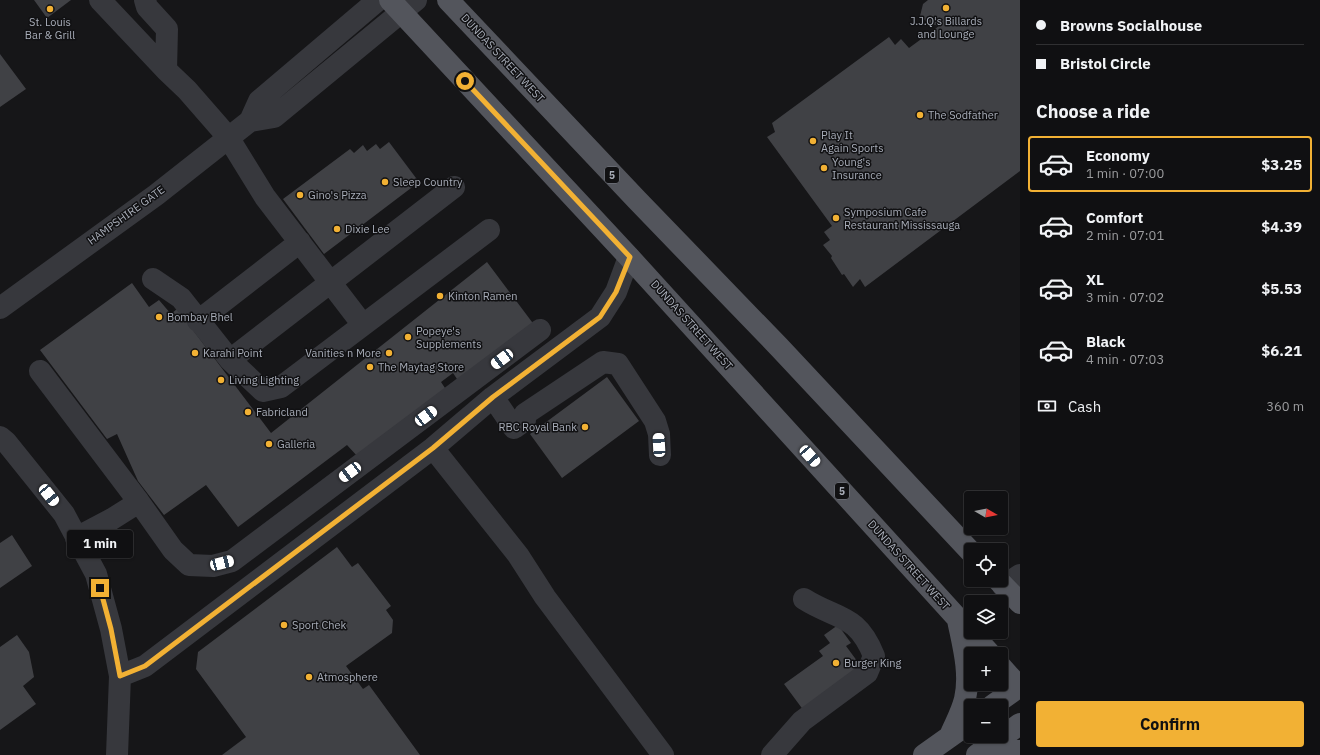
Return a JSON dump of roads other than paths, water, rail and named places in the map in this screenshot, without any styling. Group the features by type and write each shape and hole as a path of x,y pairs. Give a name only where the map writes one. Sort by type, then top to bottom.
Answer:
{"main road":[{"name":"DUNDAS STREET WEST","path":"448,0 637,200 779,347 964,545"},
{"name":"DUNDAS STREET WEST","path":"403,4 984,647"},
{"path":"1008,582 1020,604"},
{"path":"950,736 965,699 967,681 966,659 958,618"},
{"path":"1002,699 1020,687 1008,674"},
{"path":"977,755 1020,724"},
{"path":"924,755 964,726"},
{"path":"990,755 1020,750"}],"street":[{"path":"100,0 187,90 228,137 265,197 363,325"},
{"path":"250,121 259,100 378,0"},
{"path":"141,2 167,28 166,70"},
{"name":"HAMPSHIRE GATE","path":"0,308 156,195 250,121 274,117 403,4"},
{"path":"230,360 332,283 454,187"},
{"path":"153,279 181,298 230,360 263,390 271,390 281,387 489,230"},
{"path":"198,321 300,242"},
{"path":"120,676 145,666 433,448 493,397 600,317 616,292 630,257"},
{"path":"40,371 139,502 173,550 189,565 213,566 232,561 540,330"},
{"path":"493,397 514,428 525,420 532,419 558,401 565,387 603,362 618,364 655,421 659,434 660,455"},
{"path":"0,437 6,442 64,514 96,574 111,629 120,676 117,755"},
{"path":"433,448 518,555 545,597 663,755"},
{"path":"76,538 112,519 139,502"},
{"path":"772,755 802,720 867,673 874,656 868,642 858,627 840,615 816,606 804,599"}],"place":[{"name":"J.J.Q's Billards and Lounge","path":"946,8"},
{"name":"St. Louis Bar & Grill","path":"50,9"},
{"name":"The Sodfather","path":"920,115"},
{"name":"Play It Again Sports","path":"813,141"},
{"name":"Young's Insurance","path":"824,168"},
{"name":"Sleep Country","path":"385,182"},
{"name":"Gino's Pizza","path":"300,195"},
{"name":"Symposium Cafe Restaurant Mississauga","path":"836,218"},
{"name":"Dixie Lee","path":"337,229"},
{"name":"Kinton Ramen","path":"440,296"},
{"name":"Bombay Bhel","path":"159,317"},
{"name":"Popeye's Supplements","path":"408,337"},
{"name":"Karahi Point","path":"195,353"},
{"name":"Vanities n More","path":"389,353"},
{"name":"The Maytag Store","path":"370,367"},
{"name":"Living Lighting","path":"221,380"},
{"name":"Fabricland","path":"248,412"},
{"name":"RBC Royal Bank","path":"585,427"},
{"name":"Galleria","path":"269,444"},
{"name":"Sport Chek","path":"284,625"},
{"name":"Burger King","path":"836,663"},
{"name":"Atmosphere","path":"309,677"}]}
